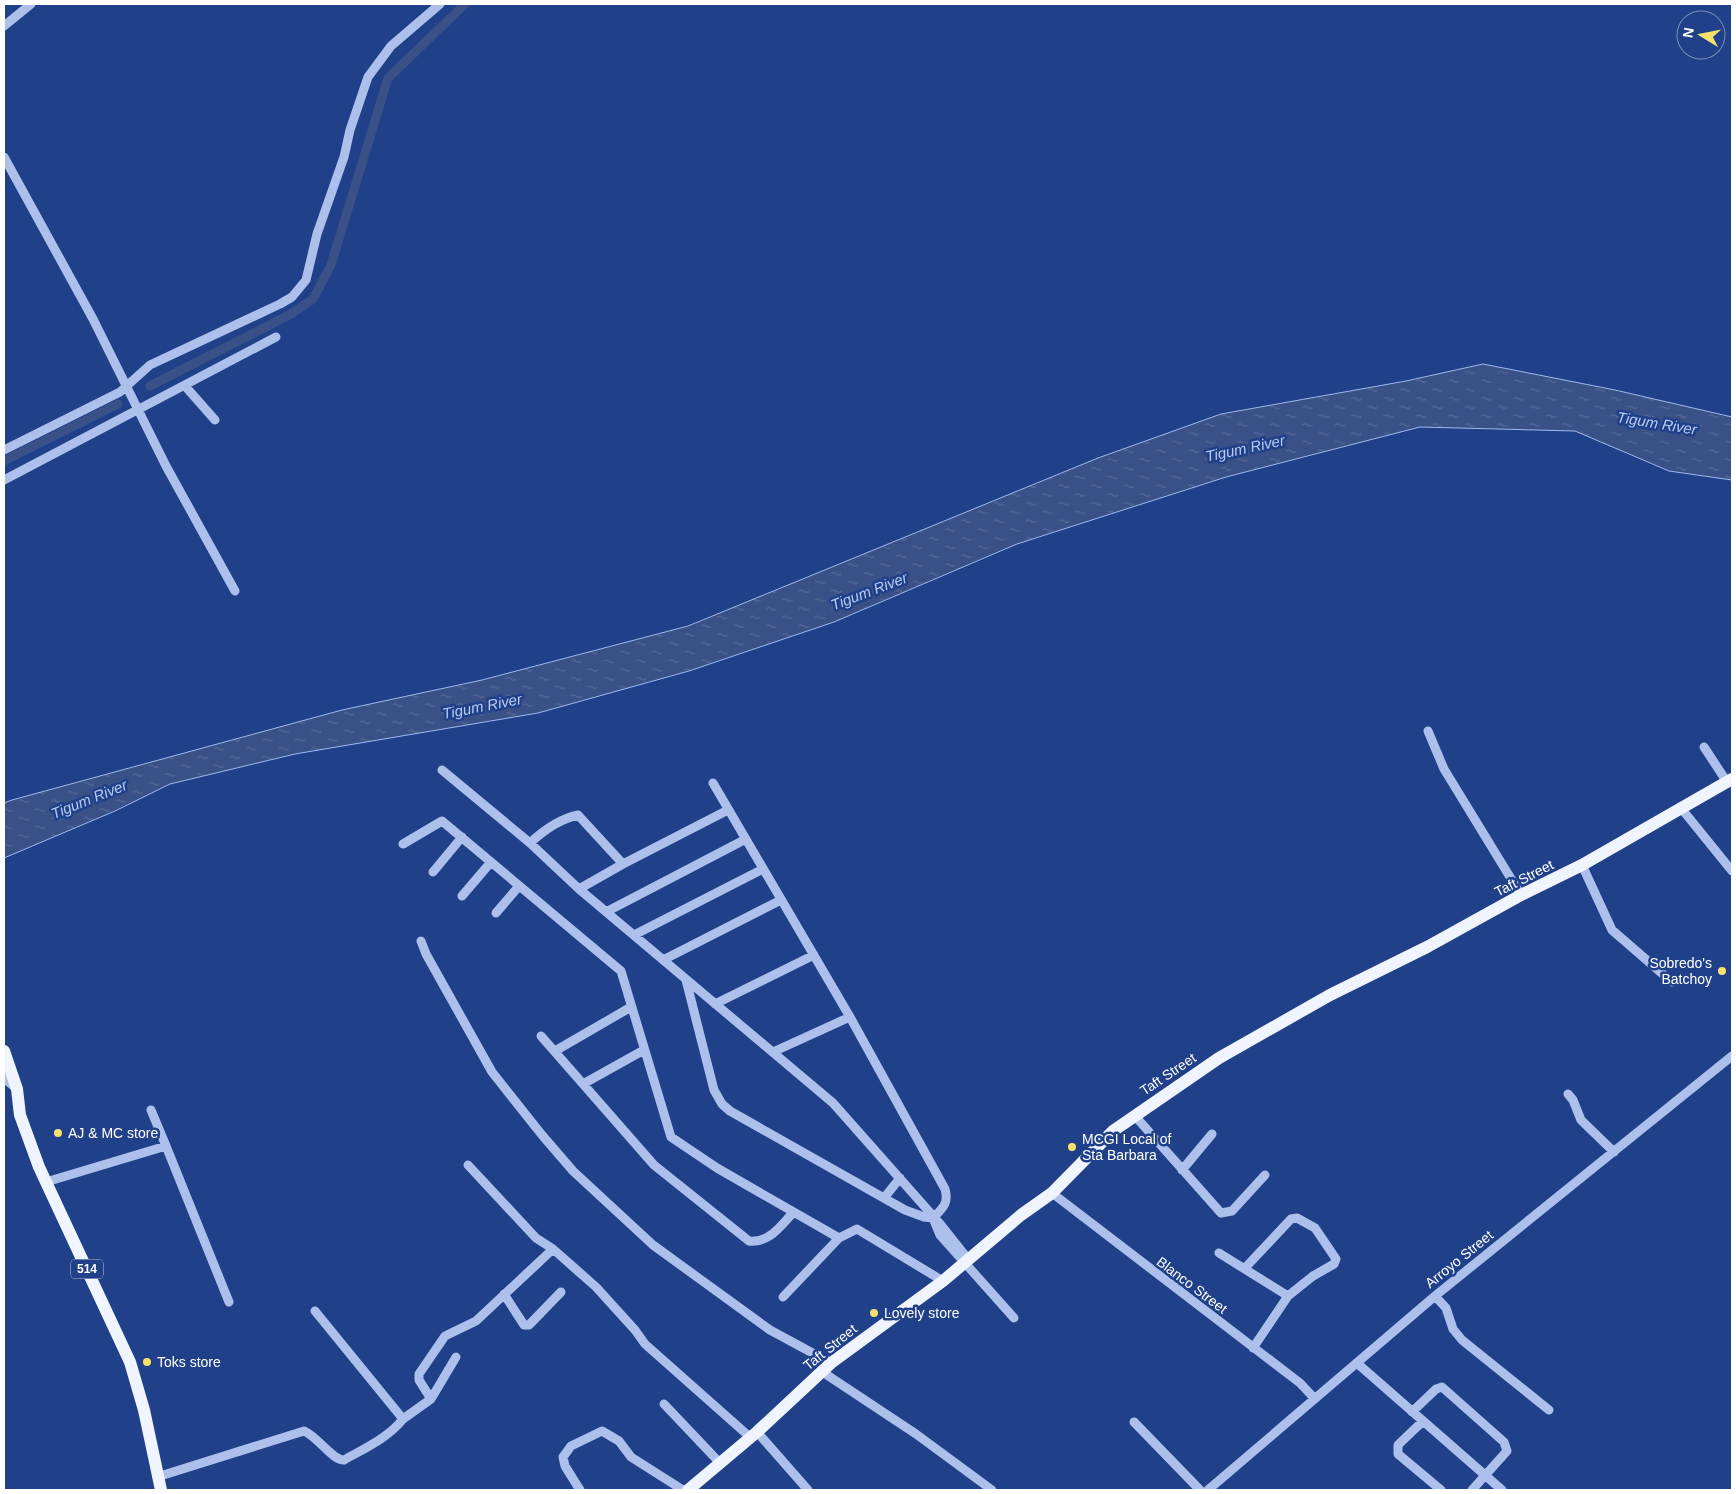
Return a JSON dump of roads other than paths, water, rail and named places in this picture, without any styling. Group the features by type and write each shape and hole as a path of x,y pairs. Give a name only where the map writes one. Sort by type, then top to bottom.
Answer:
{"main road":[{"name":"Taft Street","path":"688,1490 754,1435 821,1371 943,1281 1021,1215 1052,1194 1113,1131 1219,1058 1330,995 1427,948 1521,895 1582,865 1730,781"},
{"name":"514","path":"4,1051 17,1089 20,1115 46,1182 130,1362 144,1410 161,1490"}],"street":[{"path":"4,26 31,4"},
{"path":"4,450 120,392 150,365 280,304 299,290 306,280 317,234 344,157 350,130 368,77 391,46 440,4"},
{"path":"4,157 93,319 125,387 235,591"},
{"path":"4,480 136,408 185,386 276,337"},
{"path":"185,386 215,420"},
{"path":"1428,731 1444,769 1521,895"},
{"path":"1704,747 1730,781"},
{"path":"442,770 530,843 579,889 634,936 833,1103 933,1218 940,1235 966,1261 1014,1318"},
{"path":"686,980 714,1090 722,1104 730,1111 884,1198 924,1218 933,1218 944,1208 948,1199 945,1189 850,1017 712,783"},
{"path":"1682,808 1732,871"},
{"path":"579,889 728,810"},
{"path":"530,843 545,830 568,817 578,815 623,864"},
{"path":"403,844 442,821 620,971 670,1137 717,1168 839,1238"},
{"path":"433,872 462,837"},
{"path":"606,912 746,839"},
{"path":"462,896 491,862"},
{"path":"1582,865 1612,930 1672,982"},
{"path":"634,936 763,869"},
{"path":"496,913 519,886"},
{"path":"663,960 781,900"},
{"path":"421,941 426,954 492,1072 542,1136 573,1171 653,1245 770,1330 831,1363"},
{"path":"715,1004 814,955"},
{"path":"555,1051 631,1006"},
{"path":"773,1052 850,1017"},
{"path":"541,1036 654,1165 750,1240 758,1242 772,1236 793,1212"},
{"path":"584,1084 644,1050"},
{"name":"Arroyo Street","path":"1208,1490 1358,1364 1435,1296 1732,1056"},
{"path":"4,1078 17,1089"},
{"path":"1568,1094 1573,1100 1581,1120 1614,1152"},
{"path":"151,1110 229,1302"},
{"path":"1134,1116 1221,1213 1227,1214 1265,1174"},
{"path":"1182,1170 1212,1134"},
{"path":"46,1182 166,1146"},
{"path":"468,1165 536,1238 553,1249 596,1287 636,1330 645,1344 754,1435 808,1490"},
{"path":"884,1198 900,1178"},
{"name":"Blanco Street","path":"1052,1194 1300,1383 1315,1399"},
{"path":"1246,1268 1291,1219 1303,1220 1315,1228 1336,1259 1334,1264 1313,1276 1288,1296 1253,1348"},
{"path":"783,1297 839,1238 857,1229 943,1281"},
{"path":"431,1399 420,1380 419,1374 445,1336 452,1331 470,1325 553,1249"},
{"path":"1219,1253 1246,1268 1288,1296"},
{"path":"504,1294 524,1325 529,1325 561,1292"},
{"path":"1435,1296 1446,1308 1453,1329 1462,1340 1549,1410"},
{"path":"315,1311 403,1419"},
{"path":"157,1477 304,1431 313,1435 335,1457 344,1460 383,1438 403,1419 431,1399 456,1357"},
{"path":"1358,1364 1502,1490"},
{"path":"821,1371 916,1434 992,1490"},
{"path":"1412,1412 1436,1388 1446,1388 1508,1447 1507,1451 1472,1490"},
{"path":"664,1404 720,1462"},
{"path":"1423,1421 1398,1445 1398,1454 1440,1490"},
{"path":"1134,1422 1200,1490"},
{"path":"580,1490 565,1466 563,1457 571,1446 602,1431 619,1441 631,1457 683,1490"}],"water":[{"name":"Tigum River","path":"1483,364 1615,390 1732,417 1732,480 1669,471 1575,431 1420,427 1226,477 1017,544 834,622 689,671 538,713 295,754 170,784 115,811 4,858 4,803 12,800 342,710 482,680 688,626 1098,458 1221,414 1406,381"}],"waterway":[{"path":"150,386 291,314 313,299 331,265 388,78 465,4"},
{"path":"4,461 118,404"}],"place":[{"name":"Sobredo's Batchoy","path":"1722,971"},
{"name":"AJ & MC store","path":"58,1133"},
{"name":"MCGI Local of Sta Barbara","path":"1072,1147"},
{"name":"Lovely store","path":"874,1313"},
{"name":"Toks store","path":"147,1362"}]}
